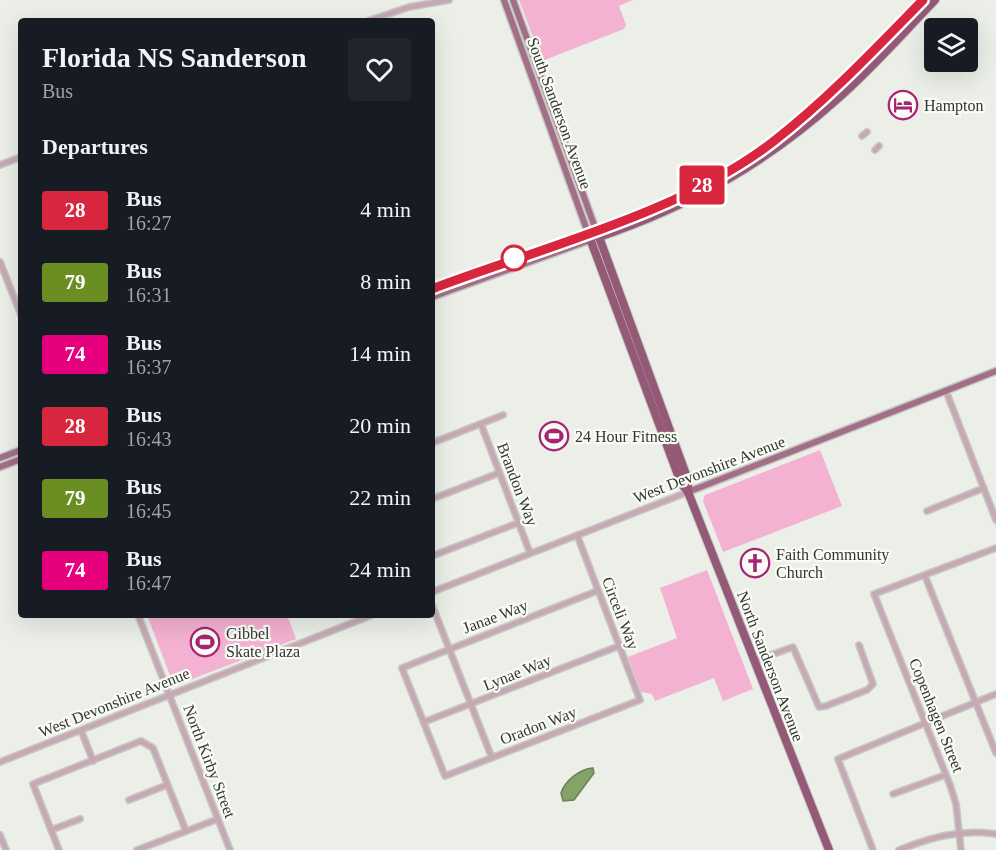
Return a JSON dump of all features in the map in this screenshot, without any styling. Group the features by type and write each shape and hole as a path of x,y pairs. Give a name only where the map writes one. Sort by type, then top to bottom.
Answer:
{"highway":[{"path":"594,235 701,186 782,134 834,90 923,0"},
{"path":"594,235 653,218 731,179 768,156 837,100 935,0"},
{"path":"731,179 729,175 773,146 782,134"},
{"name":"North Sanderson Avenue","path":"594,235 613,299 681,483 688,492 829,850"},
{"name":"North Sanderson Avenue","path":"594,235 632,326 688,480 688,492"},
{"path":"613,299 618,300 632,326 628,328 617,310"}],"main road":[{"name":"South Sanderson Avenue","path":"504,0 552,131 594,235"},
{"name":"South Sanderson Avenue","path":"513,0 573,167 594,235"},
{"path":"524,54 537,67"},
{"path":"534,81 541,92 553,123 557,123"},
{"path":"552,131 556,132 573,167"},
{"path":"435,288 594,235"},
{"path":"435,296 594,235"},
{"name":"West Devonshire Avenue","path":"688,492 996,371"},
{"path":"2,458 18,451"},
{"path":"0,467 18,460"}],"street":[{"path":"377,18 409,7 449,0"},
{"path":"0,165 18,158"},
{"path":"0,262 18,307"},
{"path":"946,391 996,520"},
{"path":"435,442 503,415"},
{"name":"Brandon Way","path":"481,424 530,553"},
{"path":"435,498 499,473"},
{"path":"927,512 984,488"},
{"name":"West Devonshire Avenue","path":"435,591 688,492"},
{"path":"435,555 518,523"},
{"name":"Circeli Way","path":"577,535 640,700"},
{"path":"996,548 925,576 996,753"},
{"name":"Copenhagen Street","path":"925,576 874,594 956,804 961,850"},
{"name":"Janae Way","path":"424,722 402,668 597,591"},
{"path":"435,613 492,758"},
{"name":"North Kirby Street","path":"139,618 230,850"},
{"name":"West Devonshire Avenue","path":"0,762 364,618"},
{"path":"754,661 792,647 819,707 867,690 873,684 859,645"},
{"name":"Lynae Way","path":"424,722 619,646"},
{"path":"873,850 838,759 996,694"},
{"name":"Oradon Way","path":"424,722 445,776 640,700"},
{"path":"81,730 93,761"},
{"path":"59,850 33,784 141,741 153,748 186,831"},
{"path":"893,794 945,775"},
{"path":"129,800 168,785"},
{"path":"51,830 81,819"},
{"path":"137,850 218,819"},
{"path":"899,850 941,835 960,832 996,834"},
{"path":"0,835 3,847"}],"shaded area":[{"path":"519,0 633,0 619,6 626,25 624,29 542,61"},
{"path":"820,450 842,506 723,552 703,501 705,495"},
{"path":"707,570 753,689 723,701 714,678 655,701 652,694 641,692 628,657 677,638 660,588"},
{"path":"148,618 288,618 296,639 174,686"},
{"path":"593,768 594,773 574,800 563,801 561,793 569,780 578,773"}],"bus line":[{"name":"28","path":"435,288 667,203 731,169 773,142 829,95 923,0"}],"place":[{"name":"Hampton","path":"903,105"},
{"name":"24 Hour Fitness","path":"554,436"},
{"name":"Faith Community Church","path":"755,563"},
{"name":"Gibbel Skate Plaza","path":"205,642"}]}
